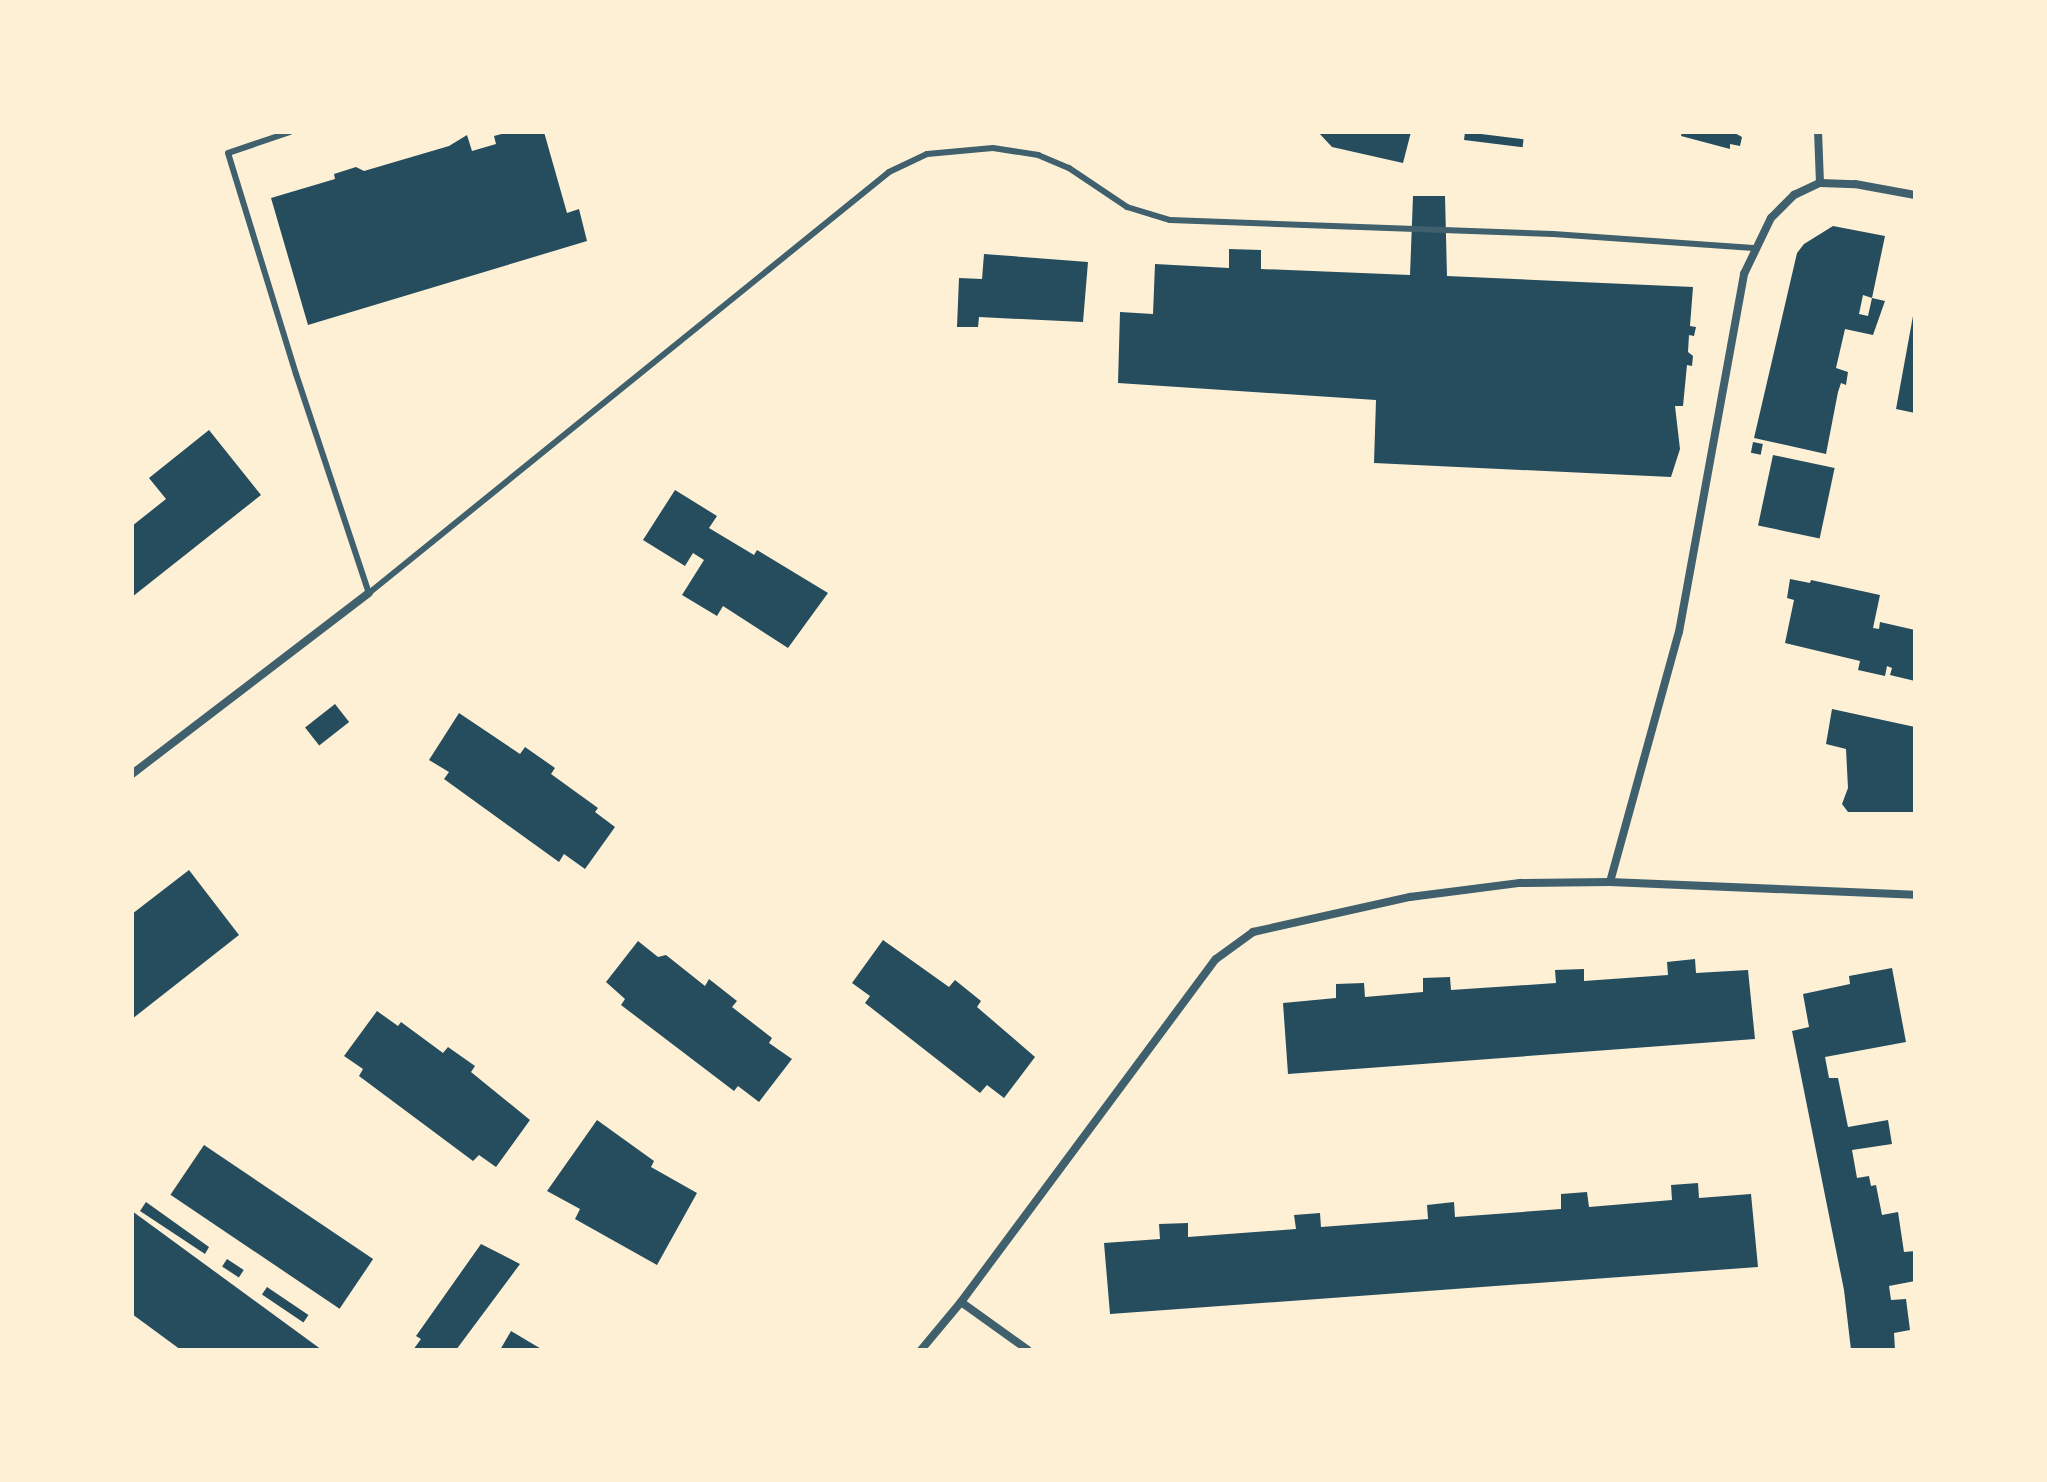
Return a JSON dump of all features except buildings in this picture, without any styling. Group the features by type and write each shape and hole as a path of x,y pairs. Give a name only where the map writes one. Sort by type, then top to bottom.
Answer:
{"street":[{"path":"1818,132 1820,183"},
{"path":"1610,882 1679,632 1744,274 1754,248 1771,218 1794,195 1820,183 1855,184 1915,195"},
{"path":"132,774 369,593"},
{"path":"921,1350 961,1302 1216,959 1253,932 1426,895 1520,883 1610,882 1911,896 1915,904"},
{"path":"961,1302 1028,1350"}],"lane":[{"path":"290,132 228,153 296,374 369,593 889,172 927,154 993,148 1038,155 1069,168 1127,207 1170,220 1553,234 1754,248"}]}
